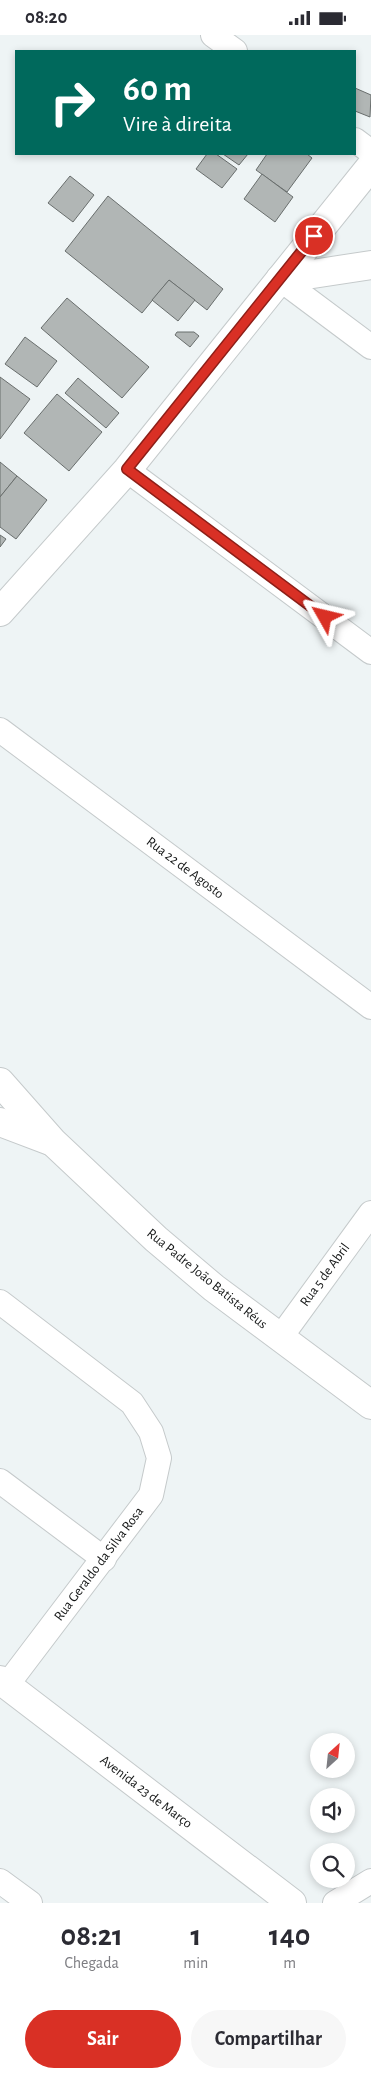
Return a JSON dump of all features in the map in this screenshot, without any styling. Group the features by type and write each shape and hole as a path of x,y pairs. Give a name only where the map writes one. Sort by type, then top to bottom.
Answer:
{"main road":[{"path":"0,612 127,469 280,279 360,193 371,167"},
{"path":"280,279 371,265"},
{"name":"Rua Padre João Batista Réus","path":"0,1082 53,1142 156,1239 214,1288 371,1405"},
{"name":"Rua Padre João Batista Réus","path":"0,1122 53,1142"},
{"name":"Avenida 23 de Março","path":"3,1683 292,1903"}],"street":[{"path":"213,35 234,50"},
{"path":"356,141 371,152"},
{"path":"280,279 371,347"},
{"path":"127,469 371,652"},
{"name":"Rua 22 de Agosto","path":"0,730 371,1007"},
{"name":"Rua 5 de Abril","path":"280,1338 371,1213"},
{"name":"Rua Geraldo da Silva Rosa","path":"0,1301 132,1403 151,1432 159,1458 151,1495 104,1559 3,1683"},
{"path":"0,1481 104,1559"},
{"path":"0,1881 30,1903"},
{"path":"335,1903 371,1881"}],"building":[{"path":"356,88 371,95 370,117 356,111"},
{"path":"206,155 217,155 237,169 222,188 196,169"},
{"path":"224,155 247,155 239,165"},
{"path":"266,155 308,155 312,158 287,192 256,170"},
{"path":"262,174 293,197 275,222 244,199"},
{"path":"70,176 94,195 73,222 48,203"},
{"path":"108,196 223,289 207,310 169,280 142,313 65,251"},
{"path":"169,280 195,300 178,321 152,300"},
{"path":"67,298 149,367 122,398 41,328"},
{"path":"177,332 194,332 199,336 190,347 175,335"},
{"path":"25,337 57,361 37,387 5,364"},
{"path":"0,377 30,399 0,439"},
{"path":"78,378 119,413 106,428 65,393"},
{"path":"57,394 102,432 69,471 24,433"},
{"path":"0,462 17,476 0,497"},
{"path":"17,476 47,500 16,539 0,527 0,497"},
{"path":"0,535 6,539 0,547"}],"route":[{"path":"314,236 127,469 325,617"}]}
